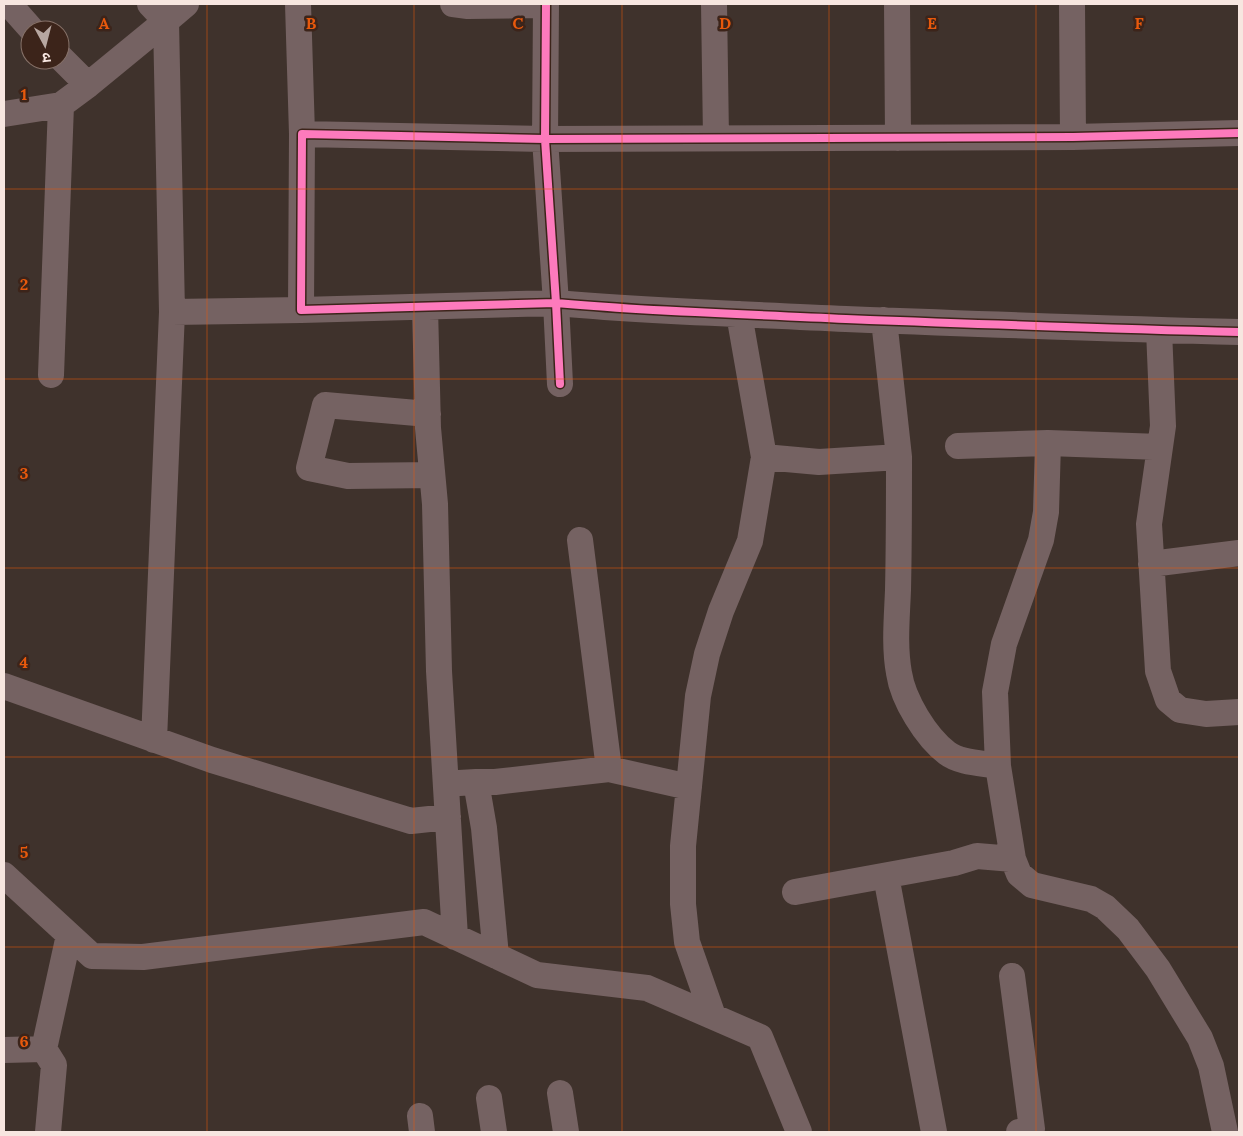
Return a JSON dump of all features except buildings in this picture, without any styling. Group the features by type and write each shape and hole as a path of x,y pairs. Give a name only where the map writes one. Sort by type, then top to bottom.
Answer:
{"street":[{"path":"9,4 23,20"},
{"path":"4,114 61,106 88,85 158,12 186,4"},
{"path":"298,4 302,134 301,310"},
{"path":"453,4 468,6 546,5 545,139 560,384"},
{"path":"714,4 716,138"},
{"path":"897,4 898,138"},
{"path":"1072,4 1073,137"},
{"path":"154,740 172,312 158,12"},
{"path":"70,67 88,85"},
{"path":"51,376 61,106"},
{"path":"302,134 545,139 1073,137 1239,133"},
{"path":"172,312 556,303 623,309 1159,330 1239,335"},
{"path":"425,307 439,671 455,936"},
{"path":"713,1016 702,981 692,960 686,932 683,904 683,846 698,696 703,671 721,611 750,541 764,457 739,314"},
{"path":"884,320 899,457 896,650 899,674 905,697 931,738 948,754 961,760 998,766"},
{"path":"1159,330 1164,409 1149,524 1158,671 1168,700 1180,710 1206,714 1239,712"},
{"path":"428,414 326,405 309,468 348,476 432,475"},
{"path":"958,446 1048,443 1160,447"},
{"path":"1048,443 1046,512 1041,540 1004,644 995,692 998,766 1013,859 1019,874 1032,885 1091,899 1104,907 1128,929 1158,969 1200,1038 1211,1066 1225,1132"},
{"path":"764,457 819,462 899,457"},
{"path":"580,540 609,769"},
{"path":"1151,564 1239,553"},
{"path":"4,686 212,760 411,821 448,817"},
{"path":"446,784 495,782 609,769 690,787"},
{"path":"476,782 484,828 496,956"},
{"path":"795,892 954,863 977,856 1013,859"},
{"path":"4,875 92,956 135,957 424,922 537,975 647,988 760,1037 799,1132"},
{"path":"886,876 934,1132"},
{"path":"48,1132 54,1065 44,1049 69,935"},
{"path":"1012,976 1032,1129 1019,1132"},
{"path":"4,1050 44,1049"},
{"path":"560,1093 566,1132"},
{"path":"489,1098 494,1132"}],"cycle path":[{"path":"546,4 545,139 556,303 665,311 846,319 1239,332"},
{"path":"560,384 556,303 301,310 302,134 545,139 1073,137 1239,133"}]}
